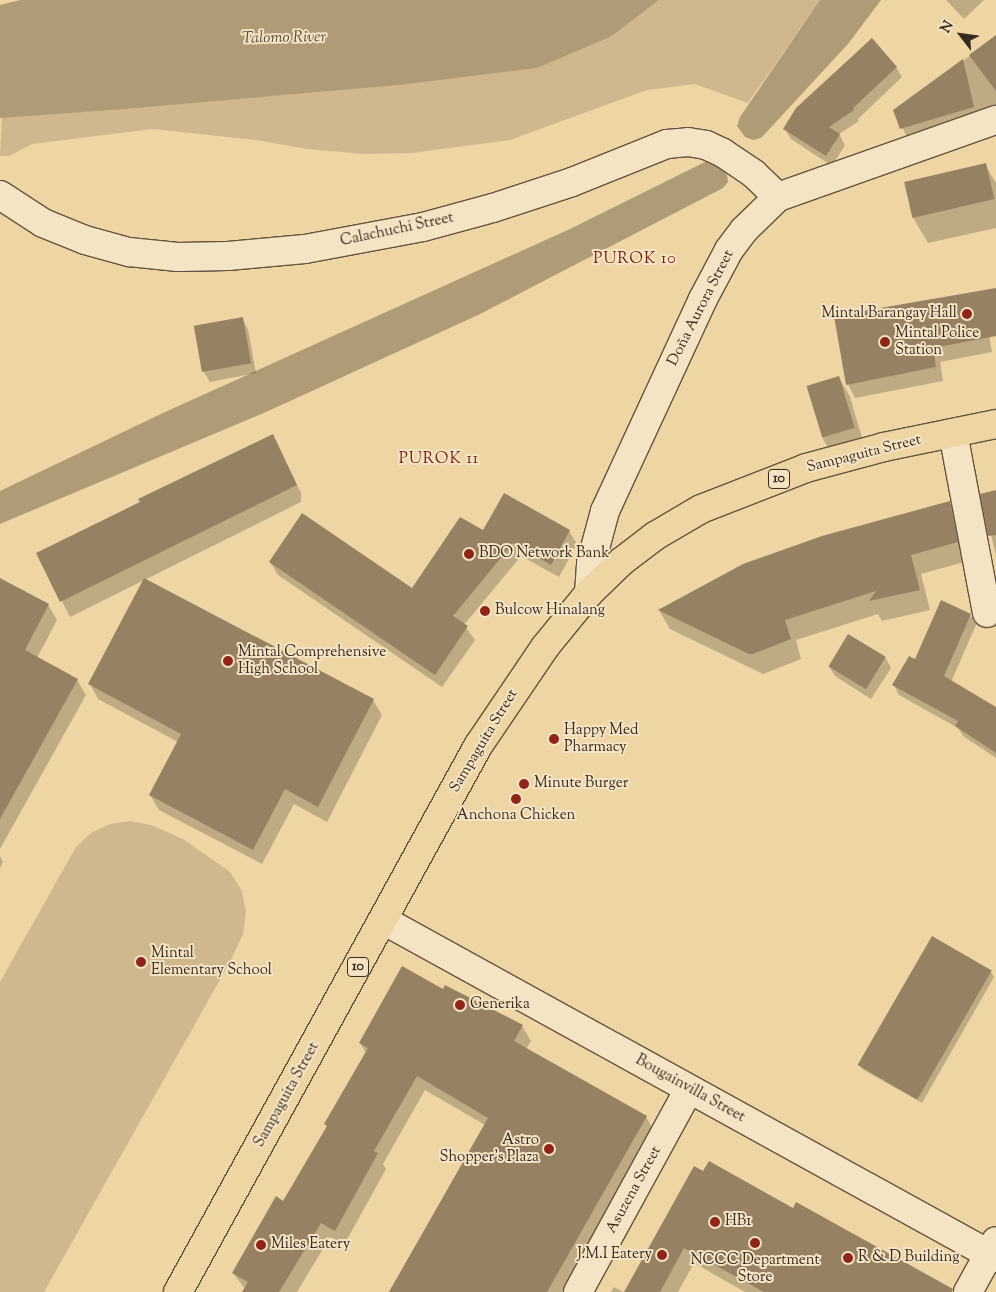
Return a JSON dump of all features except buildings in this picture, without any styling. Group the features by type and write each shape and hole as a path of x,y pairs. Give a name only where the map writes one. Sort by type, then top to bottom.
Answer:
{"highway":[{"name":"Sampaguita Street","path":"178,1292 478,746 545,647 589,593 621,562 656,536 701,509 806,468 884,447 996,424"}],"street":[{"name":"Doña Aurora Street","path":"589,593 591,563 605,511 703,299 734,243 754,219 778,197 996,120"},
{"name":"Calachuchi Street","path":"0,195 43,222 85,240 129,252 178,257 228,256 305,249 423,227 493,208 555,188 667,144 688,142 706,145 724,152 747,168 778,197"},
{"path":"952,433 987,613"},
{"name":"Bougainvilla Street","path":"383,920 689,1089 993,1251"},
{"name":"Asuzena Street","path":"578,1292 689,1089"},
{"path":"968,1292 993,1251"}],"shaded area":[{"path":"659,0 820,0 748,103 695,84 647,90 510,140 412,153 363,154 307,149 256,140 153,129 32,144 9,156 0,156 2,117 112,110 612,36"},
{"path":"130,821 151,825 183,839 230,872 242,891 246,912 243,934 230,962 44,1292 0,1292 0,982 76,847 91,833 110,824"}],"water":[{"name":"Talomo River","path":"20,0 659,0 612,36 537,68 398,85 0,118 0,5"},
{"path":"820,0 881,0 848,44 761,138 753,140 745,137 737,126 740,117"},
{"path":"707,161 718,166 727,175 728,182 723,188 478,315 266,412 0,524 0,491 165,412 570,229"}],"place":[{"name":"Mintal Barangay Hall","path":"967,314"},
{"name":"Mintal Police Station","path":"885,342"},
{"name":"BDO Network Bank","path":"469,554"},
{"name":"Bulcow Hinalang","path":"485,611"},
{"name":"Mintal Comprehensive High School","path":"228,661"},
{"name":"Happy Med Pharmacy","path":"554,739"},
{"name":"Minute Burger","path":"524,784"},
{"name":"Anchona Chicken","path":"516,799"},
{"name":"Mintal Elementary School","path":"141,962"},
{"name":"Generika","path":"460,1005"},
{"name":"Astro Shopper's Plaza","path":"549,1149"},
{"name":"HB1","path":"715,1222"},
{"name":"NCCC Department Store","path":"755,1243"},
{"name":"Miles Eatery","path":"261,1245"},
{"name":"J.M.I Eatery","path":"662,1255"},
{"name":"R & D Building","path":"848,1258"}],"district":[{"name":"PUROK 10","path":"635,260"},
{"name":"PUROK 11","path":"439,460"}]}
